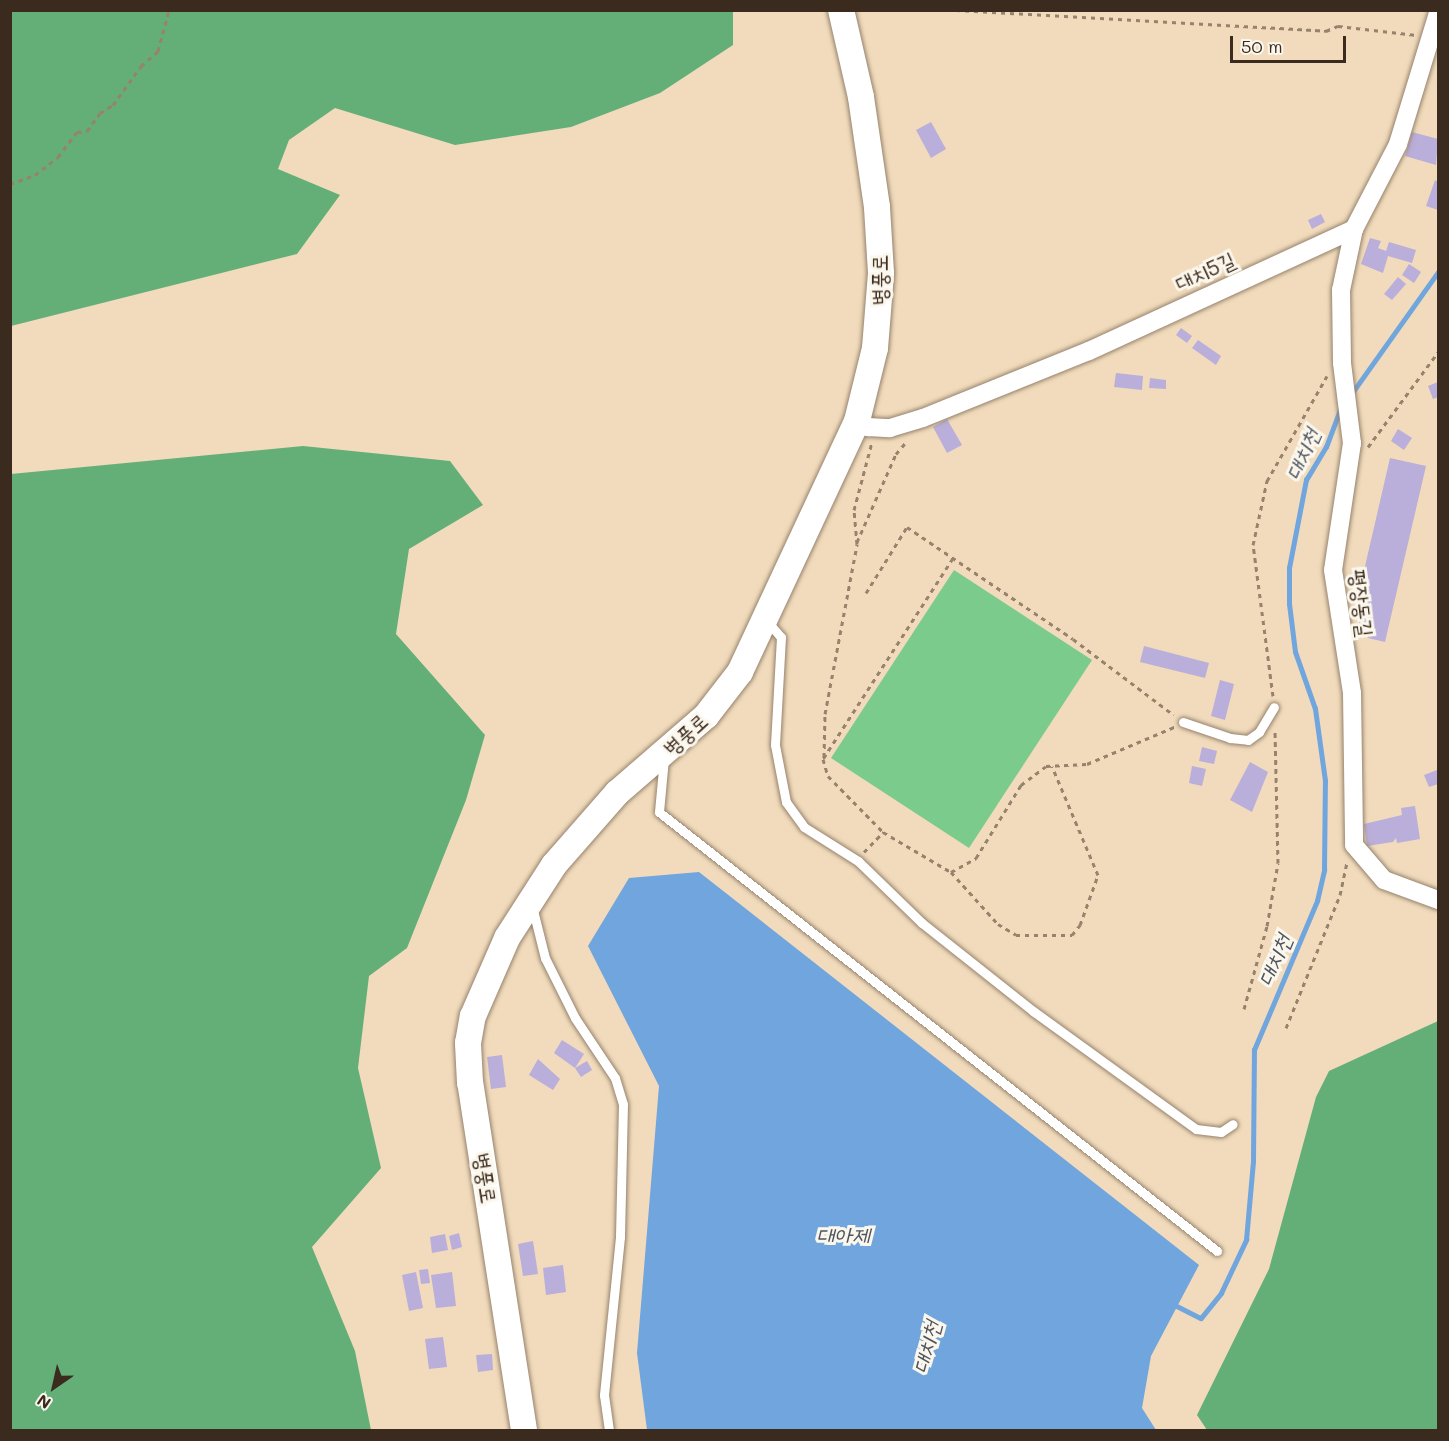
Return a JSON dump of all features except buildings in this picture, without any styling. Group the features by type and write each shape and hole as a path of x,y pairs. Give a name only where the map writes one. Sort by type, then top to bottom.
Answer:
{"main road":[{"name":"병풍로","path":"524,1431 470,1083 468,1043 482,991 530,898 580,831 706,716 740,672 764,618 867,424 880,273 877,207 861,97 841,10"}],"street":[{"path":"1354,228 1398,144 1433,36 1438,13"},
{"name":"대치5길","path":"867,424 890,428 923,418 1068,360 1354,228"},
{"name":"평장동길","path":"1354,228 1341,290 1342,359 1351,439 1350,465 1333,570 1352,693 1354,845"},
{"path":"1354,845 1384,880 1438,900"}],"lane":[{"path":"764,618 781,637 775,745 786,802 804,827 858,861 922,924 1033,1011 1196,1130 1221,1132 1233,1124"},
{"path":"1183,722 1230,738 1248,740 1259,732 1274,707"},
{"path":"665,752 659,813 1217,1251"},
{"path":"530,898 545,958 575,1018 615,1078 623,1104 620,1237 604,1395 609,1431"}],"path":[{"path":"10,184 35,176 58,157 76,132 87,131 100,113 113,105 141,66 158,51 169,10"},
{"path":"956,10 1326,31 1338,26 1433,36"},
{"path":"1350,465 1375,440 1415,379 1438,352"},
{"path":"1244,1009 1267,926 1278,863 1274,707 1253,545 1267,482 1311,398 1342,359"},
{"path":"857,544 854,510 867,424"},
{"path":"909,439 896,454 857,544 825,714 824,759 828,777 883,832 951,872 998,924 1016,935 1072,935 1080,925 1098,875 1051,766"},
{"path":"866,593 907,527 1073,639 1183,722 1087,764 1051,766 1021,785 976,858 951,872"},
{"path":"824,759 953,558"},
{"path":"858,861 883,832"},
{"path":"1286,1028 1340,895 1354,845"}],"green space":[{"path":"11,11 733,11 733,45 660,93 571,127 455,145 335,108 289,140 278,169 340,195 297,254 11,326"},
{"path":"303,446 450,461 483,505 409,549 396,634 485,735 466,800 407,948 369,976 358,1068 381,1168 312,1247 355,1351 371,1430 11,1430 11,474"},
{"path":"954,570 1092,660 969,848 831,758"},
{"path":"1438,1021 1438,1430 1207,1430 1197,1415 1269,1269 1316,1097 1329,1071"}],"water":[{"name":"대아제","path":"699,872 1199,1265 1151,1356 1142,1408 1156,1430 647,1430 637,1353 659,1086 588,946 629,878"}],"waterway":[{"name":"대치천","path":"1352,393 1438,272"},
{"name":"대치천","path":"1173,1304 1201,1318 1221,1293 1246,1240 1253,1161 1254,1050 1317,901 1324,870 1325,781 1315,709 1295,652 1289,604 1289,568 1306,480 1326,447 1341,407"}]}
